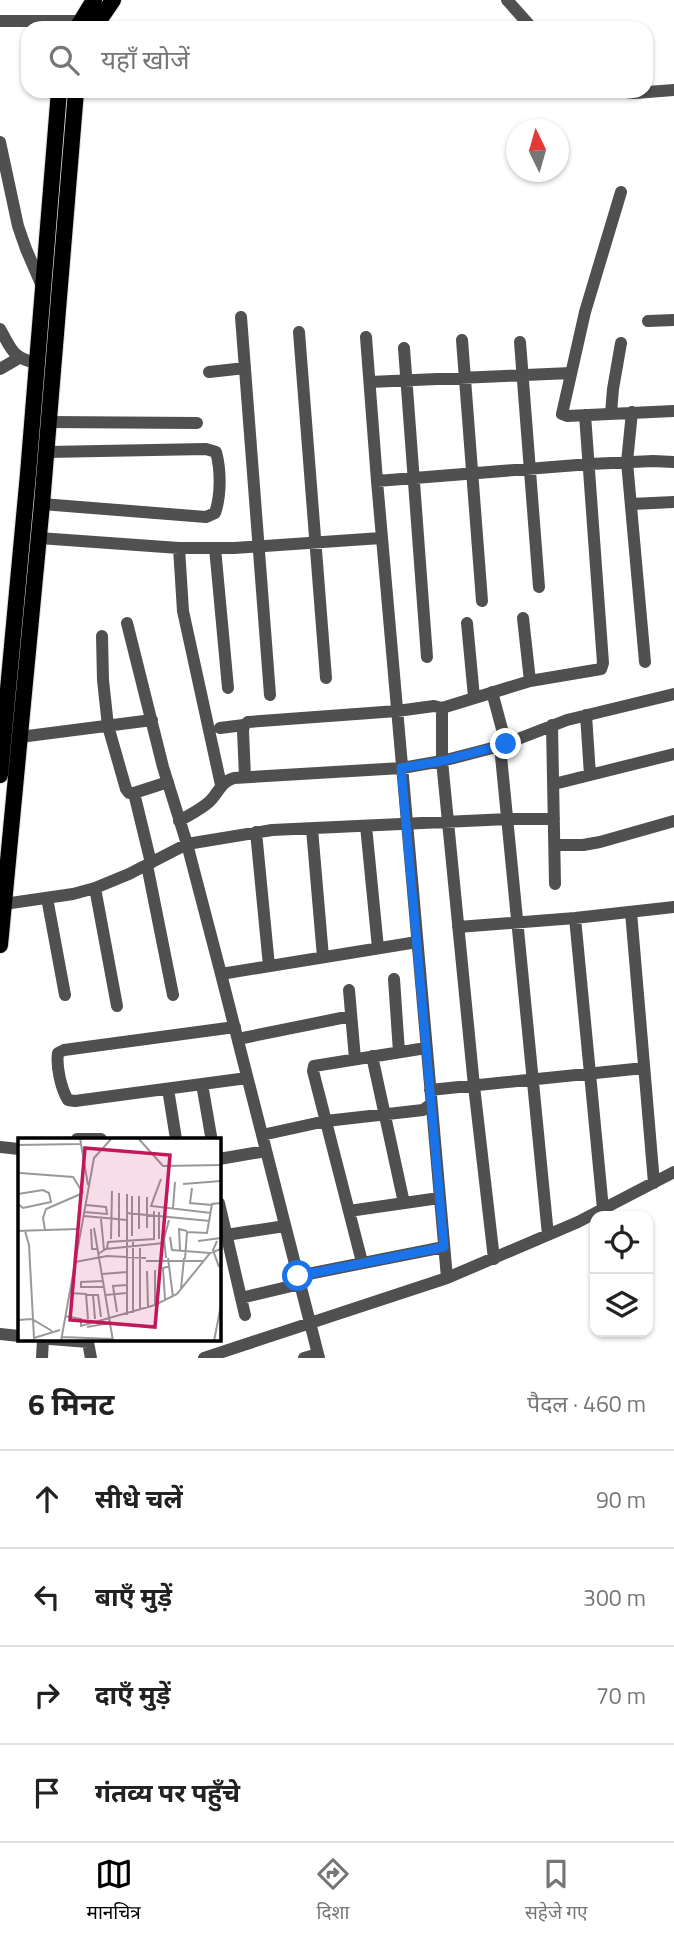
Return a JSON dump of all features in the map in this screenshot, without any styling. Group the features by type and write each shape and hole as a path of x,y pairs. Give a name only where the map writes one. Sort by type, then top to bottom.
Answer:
{"main road":[{"path":"85,21 94,0"},
{"path":"89,21 113,0"},
{"path":"0,775 7,637 37,363 58,98"},
{"path":"0,945 47,452 75,98"}],"street":[{"path":"507,0 526,21"},
{"path":"0,21 21,22"},
{"path":"653,92 674,90"},
{"path":"0,142 18,226 26,249 43,286 60,288"},
{"path":"621,192 585,312 562,414 568,416 674,411"},
{"path":"241,317 270,695"},
{"path":"648,321 674,320"},
{"path":"0,328 19,358 37,363"},
{"path":"299,332 326,678"},
{"path":"366,337 381,538 447,1278"},
{"path":"462,340 482,601"},
{"path":"520,342 539,587"},
{"path":"611,413 621,343"},
{"path":"404,348 427,657"},
{"path":"0,369 19,358"},
{"path":"209,372 244,368"},
{"path":"370,382 571,373"},
{"path":"632,412 627,462 645,662"},
{"path":"220,728 248,722 434,706 442,708 530,681 601,669 603,663 585,415"},
{"path":"49,422 197,424"},
{"path":"42,504 206,517 215,513 219,504 219,462 216,452 206,449 47,452"},
{"path":"377,481 590,464 674,462"},
{"path":"631,504 674,502"},
{"path":"39,538 215,548 381,538"},
{"path":"179,548 183,611 221,785"},
{"path":"215,548 228,688"},
{"path":"523,618 530,681"},
{"path":"127,623 319,1356 304,1358"},
{"path":"467,623 474,697"},
{"path":"102,636 108,726 126,789 129,793 134,793 168,782"},
{"path":"492,692 503,745 516,923 548,1235"},
{"path":"179,821 211,800 226,781 245,777 401,768 442,761 503,745 552,725 586,715 674,694"},
{"path":"442,708 442,761 447,822 494,1259"},
{"path":"586,715 590,775"},
{"path":"20,737 152,720"},
{"path":"244,725 245,777"},
{"path":"552,725 555,884"},
{"path":"554,784 674,754"},
{"path":"134,793 173,995"},
{"path":"4,904 95,888 187,845 256,832 554,818"},
{"path":"555,845 600,842 674,821"},
{"path":"366,826 378,948"},
{"path":"312,829 323,957"},
{"path":"256,832 268,966"},
{"path":"95,888 117,1006"},
{"path":"47,898 65,995"},
{"path":"458,928 674,907"},
{"path":"631,912 654,1183"},
{"path":"575,918 603,1209"},
{"path":"221,974 417,942"},
{"path":"394,979 399,1052"},
{"path":"349,990 355,1059"},
{"path":"247,1078 75,1101 68,1100 65,1095 57,1060 58,1053 64,1050 236,1033 351,1017"},
{"path":"362,1262 313,1071 314,1066 426,1048"},
{"path":"372,1056 404,1203"},
{"path":"430,1090 645,1068"},
{"path":"202,1084 211,1136"},
{"path":"168,1089 176,1138"},
{"path":"262,1135 326,1121 424,1110 431,1104"},
{"path":"0,1147 18,1149"},
{"path":"220,1159 266,1151"},
{"path":"204,1358 447,1278 548,1235 674,1172"},
{"path":"349,1211 439,1198"},
{"path":"220,1210 224,1240 245,1315"},
{"path":"224,1240 285,1226"},
{"path":"241,1298 362,1262 444,1247"},
{"path":"0,1334 18,1336"},
{"path":"42,1358 43,1340"},
{"path":"63,1340 88,1342 91,1358"}],"route":[{"path":"298,1276 444,1247 401,768 442,761 506,744"}]}
